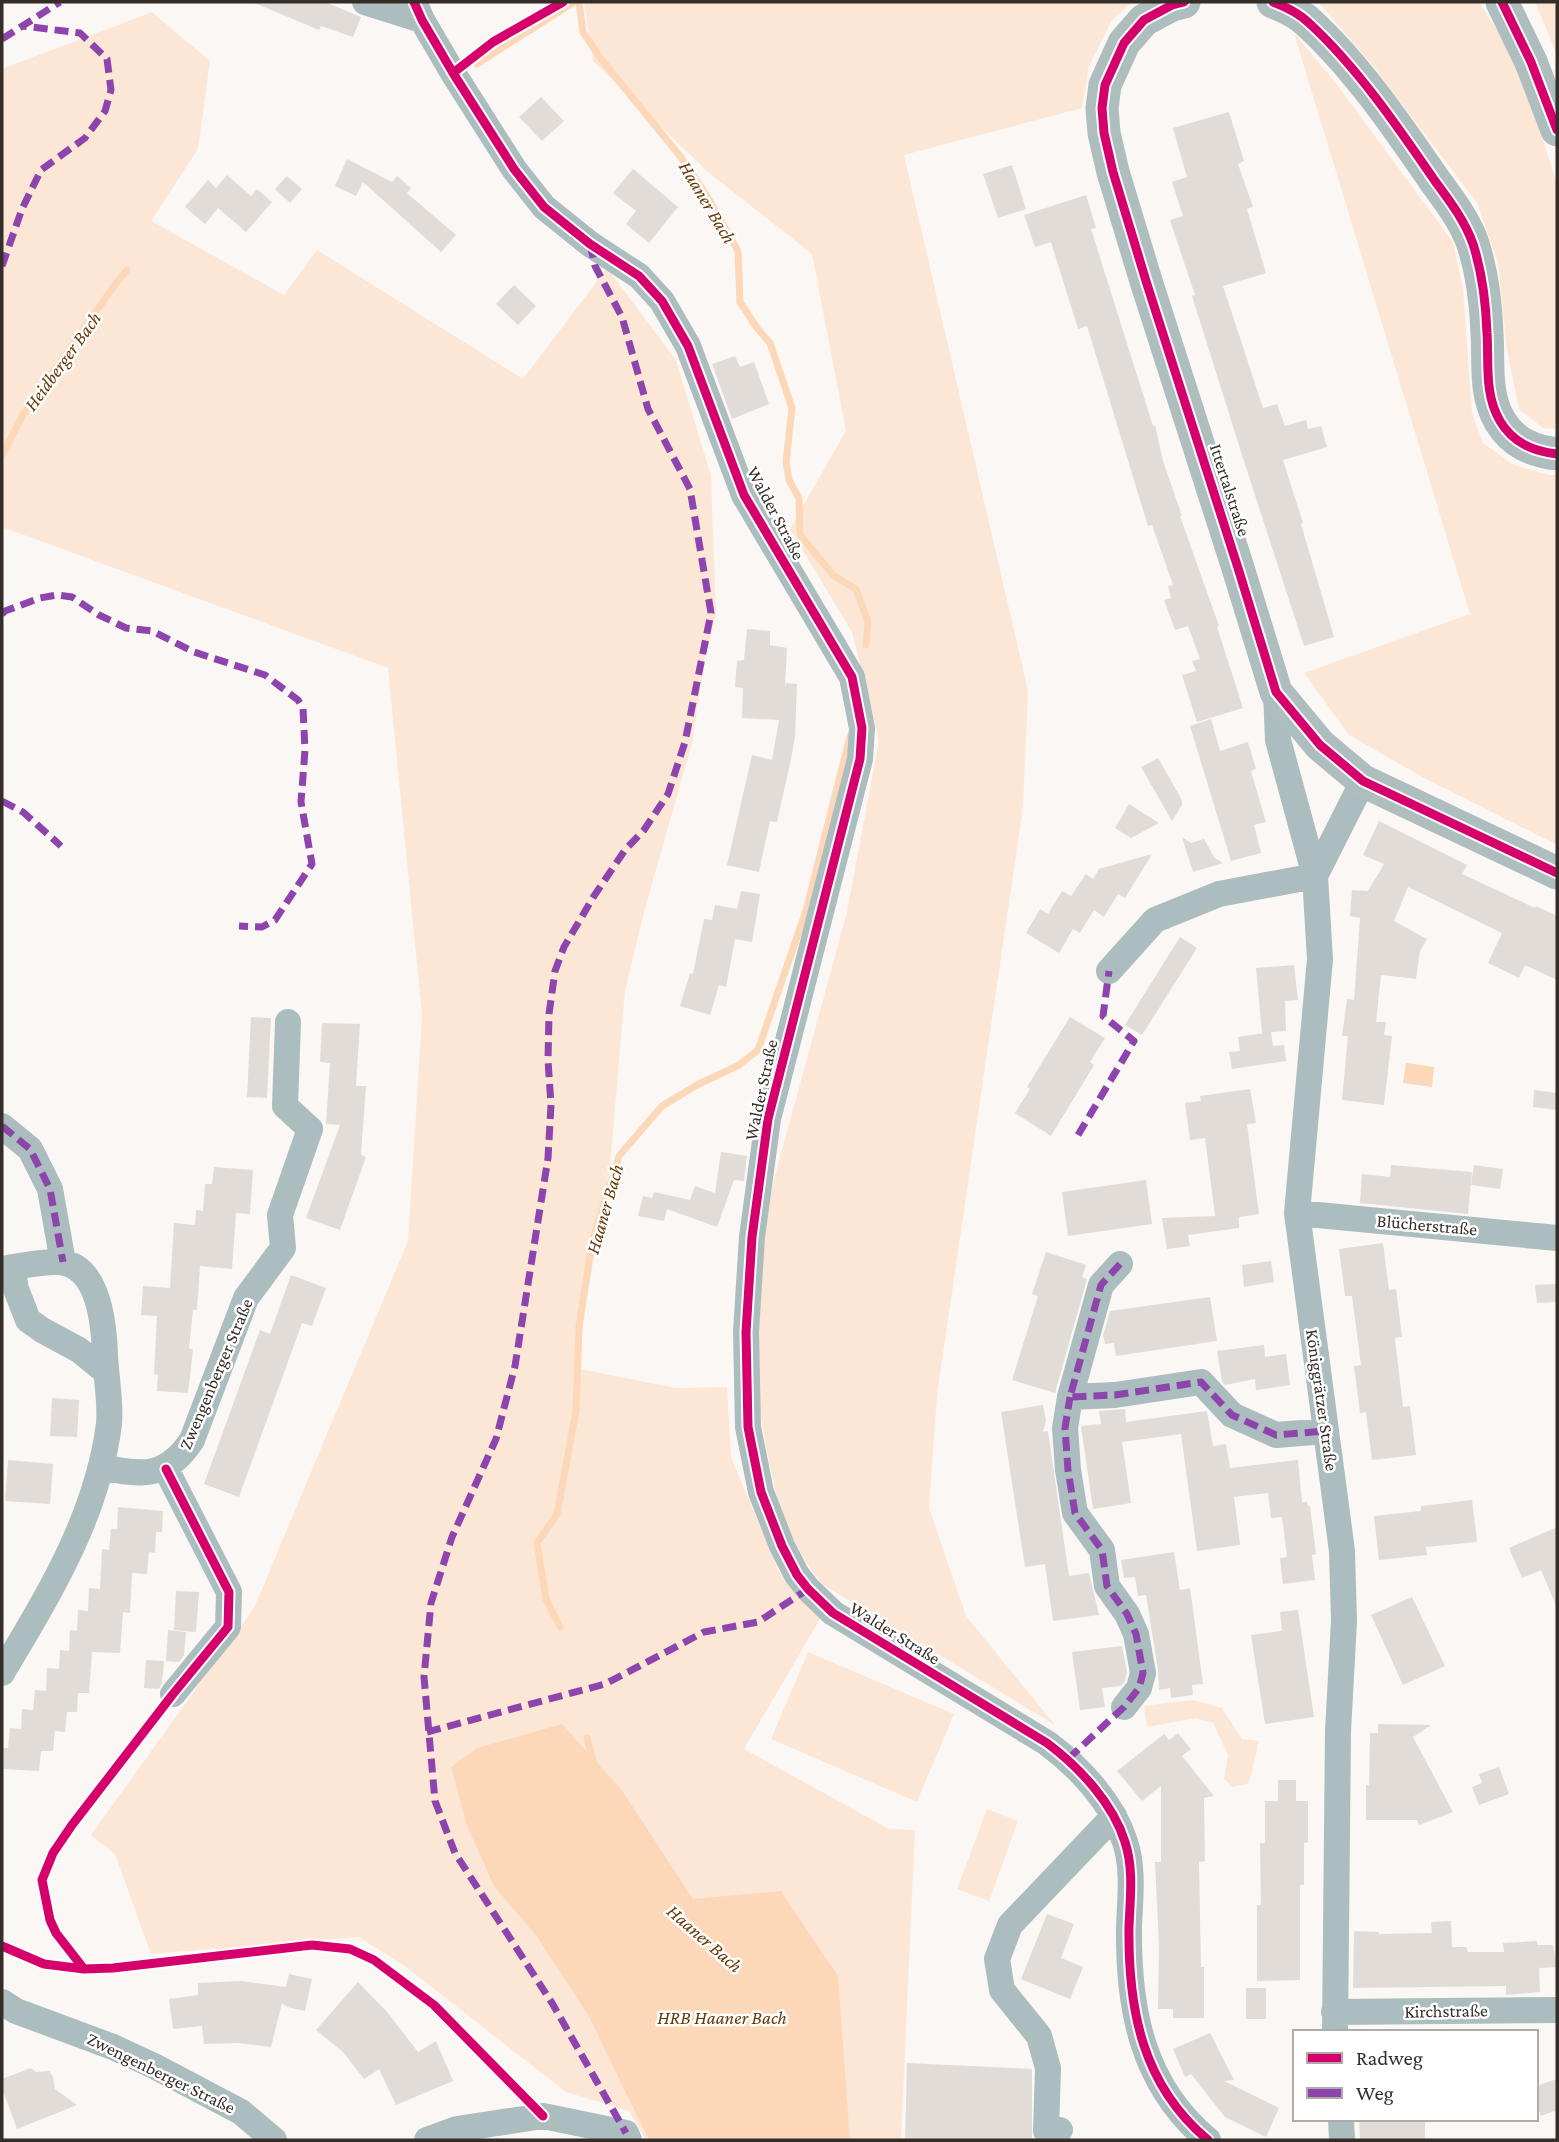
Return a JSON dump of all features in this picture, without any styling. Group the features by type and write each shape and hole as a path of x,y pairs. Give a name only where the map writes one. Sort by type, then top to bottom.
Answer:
{"main road":[{"name":"Ittertalstraße","path":"1184,2 1172,5 1144,20 1124,43 1105,85 1102,108 1104,133 1112,172 1276,692 1320,745 1363,781 1557,873"},
{"path":"1273,2 1307,20 1341,54 1459,215 1473,244 1485,302 1491,402 1511,437 1538,452 1557,453"},
{"path":"1502,2 1531,62 1557,130"}],"street":[{"path":"365,2 418,11"},
{"name":"Walder Straße","path":"418,11 514,169 544,207 590,244 639,276 662,301 688,346 744,495 852,677 862,728 860,759 768,1119 752,1237 746,1332 748,1427 761,1492 782,1546 797,1575 833,1614 1047,1743 1068,1759 1114,1816 1125,1840 1130,1863 1129,1969 1136,2025 1147,2058 1164,2090 1189,2124 1208,2140"},
{"name":"Königgrätzer Straße","path":"1276,692 1278,740 1315,876 1320,959 1297,1213 1342,1551 1344,1621 1338,1744 1335,2022"},
{"path":"1109,971 1155,920 1219,894 1315,876 1363,781"},
{"name":"Zwengenberger Straße","path":"101,1467 142,1472 166,1469 182,1456 192,1440 246,1298 283,1248 279,1215 310,1129 285,1106 288,1022"},
{"path":"2,1126 30,1149 50,1189 63,1262"},
{"name":"Blücherstraße","path":"1297,1213 1557,1238"},
{"path":"2,1673 57,1581 78,1535 101,1467 109,1421 105,1336 95,1293 83,1271 63,1262 7,1268 28,1320 79,1350 106,1372"},
{"path":"1120,1264 1101,1285 1070,1397 1065,1428 1068,1470 1076,1513 1102,1550 1107,1586 1127,1614 1136,1634 1143,1673 1139,1689 1124,1707"},
{"path":"1070,1397 1115,1395 1201,1382 1232,1415 1276,1435 1326,1431"},
{"path":"166,1469 229,1592 228,1628 173,1693"},
{"path":"1060,2130 1046,2131 1048,2068 1040,2036 1002,1990 997,1959 1010,1925 1114,1816"},
{"name":"Zwengenberger Straße","path":"2,2002 16,2011 113,2047 154,2066 241,2112 274,2140"},
{"name":"Kirchstraße","path":"1335,2022 1557,2010"},
{"path":"427,2140 457,2129 543,2116 626,2133 629,2140"},
{"path":"1341,2121 1342,2140"}],"shaded area":[{"path":"584,2 1133,2 1112,20 1089,66 1082,108 904,155 1028,691 1023,807 937,1395 929,1508 966,1616 1055,1725 822,1584 806,1562 781,1516 758,1396 758,1271 764,1216 847,912 879,740 852,632 790,529 846,431 812,254 708,172 593,61"},
{"path":"1318,2 1479,2 1518,63 1557,184 1557,429 1543,428 1519,409 1507,350 1498,262 1477,203 1374,67"},
{"path":"1535,2 1557,2 1557,55"},
{"path":"152,12 210,61 198,149 151,221 284,295 317,250 523,379 607,268 676,360 711,476 716,615 705,657 692,743 644,912 625,991 610,1166 583,1320 580,1369 676,1388 727,1387 731,1457 780,1574 821,1617 744,1749 889,1829 915,1830 901,2140 646,2140 629,2111 566,2092 406,1967 359,1937 151,1954 115,1854 91,1835 254,1608 408,1241 422,1016 388,668 2,527 2,69"},
{"path":"1294,33 1335,82 1453,242 1463,288 1472,413 1483,443 1514,465 1557,475 1557,845 1426,779 1349,735 1304,673 1470,614"},
{"path":"808,1652 954,1714 917,1802 771,1739"},
{"path":"1193,1700 1222,1708 1242,1739 1259,1741 1249,1783 1233,1787 1224,1779 1228,1755 1213,1723 1196,1718 1147,1727 1144,1706"},
{"path":"987,1809 1018,1821 989,1901 957,1889"}],"water":[{"path":"1406,1063 1434,1067 1432,1087 1403,1083"},
{"name":"HRB Haaner Bach","path":"562,1724 621,1789 693,1899 781,1891 838,1976 850,2140 649,2140 588,2015 538,1938 494,1886 467,1826 451,1767 477,1748"}],"building":[{"path":"252,2 325,2 361,17 353,37 321,26 319,30"},
{"path":"541,97 564,121 542,141 519,117"},
{"path":"1229,112 1244,161 1238,164 1253,207 1247,209 1266,273 1223,286 1263,408 1277,404 1285,426 1306,420 1308,429 1321,426 1327,447 1283,460 1334,637 1304,646 1170,220 1183,216 1172,182 1187,177 1173,128"},
{"path":"347,159 392,182 397,176 411,188 407,193 456,235 441,252 363,182 356,196 335,186"},
{"path":"1012,165 1026,209 998,218 983,174"},
{"path":"633,169 678,207 649,243 626,224 636,211 613,193"},
{"path":"227,175 251,196 257,189 272,202 246,232 218,208 205,224 185,207 208,180 216,188"},
{"path":"287,176 302,189 290,203 275,189"},
{"path":"1086,195 1096,228 1091,229 1243,708 1197,722 1182,675 1196,671 1192,661 1200,659 1188,626 1175,630 1164,600 1171,598 1168,586 1173,585 1152,525 1148,526 1087,326 1078,329 1051,242 1035,247 1024,215"},
{"path":"514,285 536,306 518,325 496,304"},
{"path":"735,356 740,367 754,362 769,404 732,419 712,364"},
{"path":"747,629 770,631 770,645 787,648 785,688 786,683 797,684 795,737 791,759 777,822 770,821 759,872 727,865 752,755 772,760 779,720 742,718 743,688 735,687 737,661 744,660"},
{"path":"1211,719 1220,751 1248,742 1256,769 1251,771 1266,822 1254,825 1261,853 1231,861 1190,726"},
{"path":"1158,758 1182,800 1182,805 1172,821 1141,767"},
{"path":"1129,804 1159,823 1131,838 1115,828"},
{"path":"1379,821 1467,865 1462,874 1557,916 1557,980 1525,965 1519,978 1488,963 1502,933 1408,887 1394,921 1427,939 1420,951 1416,979 1381,975 1376,1022 1386,1022 1384,1035 1392,1036 1384,1105 1342,1100 1348,1036 1342,1036 1347,999 1354,1000 1360,918 1350,916 1352,890 1368,891 1384,864 1363,855"},
{"path":"1182,837 1191,843 1204,839 1214,857 1223,863 1193,872"},
{"path":"1152,854 1125,898 1118,894 1104,917 1094,910 1080,933 1073,929 1059,953 1026,933 1040,909 1048,914 1062,891 1071,896 1086,874 1093,879 1099,869"},
{"path":"741,891 760,894 752,942 735,939 726,987 719,985 710,1015 680,1006 690,973 693,974 704,919 712,920 715,905 737,909"},
{"path":"1180,937 1197,948 1142,1035 1125,1025"},
{"path":"1294,965 1298,1000 1285,1001 1286,1031 1262,1033 1256,968"},
{"path":"251,1017 271,1018 267,1098 247,1097"},
{"path":"1070,1017 1105,1038 1090,1062 1094,1065 1051,1136 1015,1113 1030,1089 1027,1087"},
{"path":"322,1023 360,1024 356,1086 366,1086 361,1155 366,1157 340,1230 306,1218 340,1125 326,1124 330,1063 320,1062"},
{"path":"1271,1032 1273,1046 1284,1045 1286,1061 1232,1069 1229,1052 1240,1051 1238,1037"},
{"path":"1250,1089 1256,1123 1247,1124 1259,1214 1239,1217 1239,1228 1188,1235 1190,1246 1167,1249 1162,1218 1215,1216 1205,1138 1190,1140 1185,1103 1201,1101 1200,1096"},
{"path":"1534,1090 1557,1093 1557,1110 1533,1107"},
{"path":"721,1152 747,1156 744,1181 734,1180 717,1227 667,1209 664,1221 638,1216 643,1196 652,1198 654,1192 690,1200 695,1186 715,1193"},
{"path":"1391,1165 1472,1172 1468,1214 1360,1203 1362,1174 1390,1177"},
{"path":"1474,1165 1503,1169 1500,1189 1471,1185"},
{"path":"214,1167 253,1170 250,1214 236,1213 232,1269 200,1266 197,1310 193,1310 189,1349 193,1349 188,1393 157,1391 158,1375 154,1374 157,1316 141,1315 143,1286 170,1288 174,1223 195,1225 196,1210 203,1211 205,1184 212,1184"},
{"path":"1146,1180 1152,1224 1068,1236 1062,1192"},
{"path":"1383,1243 1389,1290 1396,1289 1402,1337 1395,1338 1403,1407 1410,1406 1416,1455 1372,1460 1366,1412 1360,1413 1354,1366 1361,1365 1352,1296 1345,1296 1339,1249"},
{"path":"1046,1252 1086,1265 1082,1277 1087,1279 1055,1393 1012,1380 1038,1296 1032,1294"},
{"path":"1271,1261 1274,1282 1244,1287 1242,1265"},
{"path":"291,1275 326,1288 312,1326 302,1323 239,1497 204,1484 260,1330 270,1334"},
{"path":"1557,1284 1557,1302 1537,1303 1535,1285"},
{"path":"1210,1297 1217,1341 1116,1356 1114,1343 1105,1344 1103,1335 1110,1311"},
{"path":"1264,1345 1265,1357 1286,1354 1290,1385 1256,1390 1255,1379 1225,1385 1222,1382 1217,1351"},
{"path":"52,1398 79,1400 77,1437 50,1436"},
{"path":"1043,1405 1046,1421 1043,1432 1048,1431 1069,1576 1089,1573 1099,1615 1053,1621 1045,1564 1025,1567 1001,1412"},
{"path":"1125,1409 1126,1422 1207,1411 1213,1446 1226,1444 1230,1468 1298,1460 1302,1502 1307,1502 1310,1506 1316,1554 1312,1555 1315,1580 1283,1584 1280,1558 1287,1557 1282,1517 1271,1518 1268,1493 1234,1497 1240,1545 1197,1551 1181,1434 1122,1442 1131,1503 1093,1509 1081,1426 1101,1424 1099,1411"},
{"path":"8,1460 53,1464 50,1504 5,1501"},
{"path":"1472,1500 1477,1542 1426,1547 1427,1555 1379,1560 1374,1516 1421,1511 1421,1506"},
{"path":"118,1507 163,1511 162,1532 156,1532 155,1553 149,1552 147,1574 132,1573 130,1613 123,1612 120,1653 92,1652 89,1693 78,1693 77,1712 67,1712 65,1732 55,1731 53,1751 41,1751 39,1771 2,1769 2,1748 8,1748 10,1728 21,1729 22,1709 33,1710 35,1690 46,1691 47,1668 59,1669 60,1650 69,1651 70,1630 77,1631 78,1610 88,1611 89,1588 100,1589 102,1549 109,1550 111,1529 117,1529"},
{"path":"1557,1527 1557,1608 1541,1570 1522,1578 1509,1548"},
{"path":"1174,1552 1180,1590 1190,1588 1203,1684 1192,1685 1193,1695 1171,1698 1170,1688 1159,1690 1146,1595 1138,1596 1135,1577 1124,1578 1121,1560"},
{"path":"176,1591 199,1592 196,1632 174,1630"},
{"path":"1412,1597 1445,1666 1403,1685 1371,1615"},
{"path":"1298,1610 1314,1717 1265,1724 1251,1635 1282,1631 1280,1612"},
{"path":"168,1630 186,1632 184,1655 179,1662 166,1661"},
{"path":"1122,1646 1127,1672 1125,1681 1121,1686 1102,1688 1105,1707 1080,1710 1072,1652"},
{"path":"146,1660 164,1661 159,1689 144,1688"},
{"path":"1378,1724 1431,1725 1413,1737 1453,1812 1419,1825 1417,1820 1366,1820 1370,1733 1378,1733"},
{"path":"1178,1733 1191,1749 1182,1756 1214,1796 1204,1798 1205,1861 1199,1862 1204,2018 1173,2018 1173,2009 1158,2009 1159,1947 1155,1862 1161,1862 1161,1786 1142,1801 1117,1771 1164,1734 1169,1740"},
{"path":"1499,1767 1509,1794 1479,1805 1472,1787 1482,1783 1479,1774"},
{"path":"1278,1780 1296,1780 1296,1801 1308,1801 1304,1885 1300,1885 1300,1980 1257,1981 1257,1905 1261,1905 1260,1843 1265,1843 1265,1801 1278,1801"},
{"path":"1047,1914 1074,1924 1061,1958 1083,1967 1070,1999 1021,1979"},
{"path":"1451,1921 1452,1947 1466,1947 1468,1952 1504,1952 1503,1943 1537,1941 1537,1945 1553,1945 1557,1967 1539,1968 1540,1992 1506,1995 1506,1986 1353,1988 1354,1931 1379,1934 1432,1933 1431,1922"},
{"path":"289,1974 312,1979 305,2011 287,2007 282,2003 271,2047 238,2043 204,2044 202,2026 173,2029 169,1999 198,1995 198,1983 241,1981 286,1987"},
{"path":"358,1982 388,2013 418,2052 436,2041 453,2081 396,2105 379,2069 364,2079 343,2052 316,2030"},
{"path":"1246,1988 1266,1988 1266,2019 1246,2019"},
{"path":"1210,2033 1234,2080 1224,2081 1279,2108 1266,2137 1225,2117 1191,2074 1185,2077 1173,2049"},
{"path":"907,2063 1032,2069 1032,2140 905,2140"},
{"path":"31,2068 36,2072 49,2071 55,2089 77,2105 17,2129 2,2088 2,2079"},
{"path":"1557,2079 1557,2110 1541,2116 1538,2108 1538,2085"},
{"path":"1359,2121 1425,2121 1425,2140 1360,2140"}],"waterway":[{"name":"Heidberger Bach","path":"477,64 574,2"},
{"name":"Haaner Bach","path":"579,2 583,32 601,59 680,156 707,196 738,251 740,302 770,343 792,408 786,462 789,480 799,498 800,535 834,576 856,589 868,622 866,645"},
{"name":"Heidberger Bach","path":"2,455 24,413 127,270"},
{"name":"Haaner Bach","path":"560,1627 546,1599 537,1543 557,1514 576,1411 579,1327 592,1242 619,1156 662,1106 739,1065 758,1050 806,911 850,736"},
{"name":"Haaner Bach","path":"587,1738 594,1764"}],"marked path":[{"path":"2,39 60,2"},
{"path":"2,266 22,209 41,170 85,138 105,111 111,90 107,59 80,33 23,26"},
{"path":"590,244 595,266 622,317 648,409 690,489 711,613 685,742 668,794 594,896 564,947 555,971 549,1014 551,1105 548,1158 515,1366 496,1439 452,1537 431,1603 424,1677 435,1801 455,1853 552,2003 626,2133"},
{"path":"2,614 40,598 57,595 72,597 99,615 126,628 152,631 194,652 265,675 298,700 303,708 305,750 301,802 312,864 275,920 262,927 239,926"},
{"path":"2,801 23,812 61,846"},
{"path":"1078,1135 1134,1041 1103,1016 1109,971"},
{"path":"2,1126 30,1149 50,1189 63,1262"},
{"path":"1120,1264 1101,1285 1070,1397 1115,1395 1201,1382 1232,1415 1276,1435 1326,1431"},
{"path":"1068,1759 1124,1707 1139,1688 1143,1673 1136,1634 1127,1614 1107,1586 1102,1550 1075,1513 1065,1428 1070,1397"},
{"path":"427,1732 605,1684 704,1632 758,1622 808,1589"}],"cycle path":[{"path":"414,2 453,73 514,169 544,207 590,244 639,276 662,301 688,346 744,495 852,677 862,728 860,759 768,1119 752,1237 746,1332 748,1427 761,1492 782,1546 797,1575 833,1613 1047,1743 1083,1775 1112,1813 1120,1828 1130,1863 1129,1957 1136,2016 1143,2044 1168,2095 1208,2140"},
{"path":"453,73 493,42 563,2"},
{"path":"1184,2 1172,5 1144,20 1124,43 1105,85 1102,108 1104,133 1146,281 1276,692 1320,745 1363,781 1557,873"},
{"path":"1273,2 1305,19 1344,59 1392,119 1456,211 1473,244 1481,277 1485,299 1489,389 1495,411 1505,429 1517,440 1540,451 1557,454"},
{"path":"1502,2 1531,62 1557,130"},
{"path":"84,1969 56,1933 50,1920 42,1880 53,1853 173,1694 228,1627 229,1592 166,1469"},
{"path":"2,1946 44,1964 84,1969 312,1945 350,1949 374,1960 434,2005 543,2116"}]}
